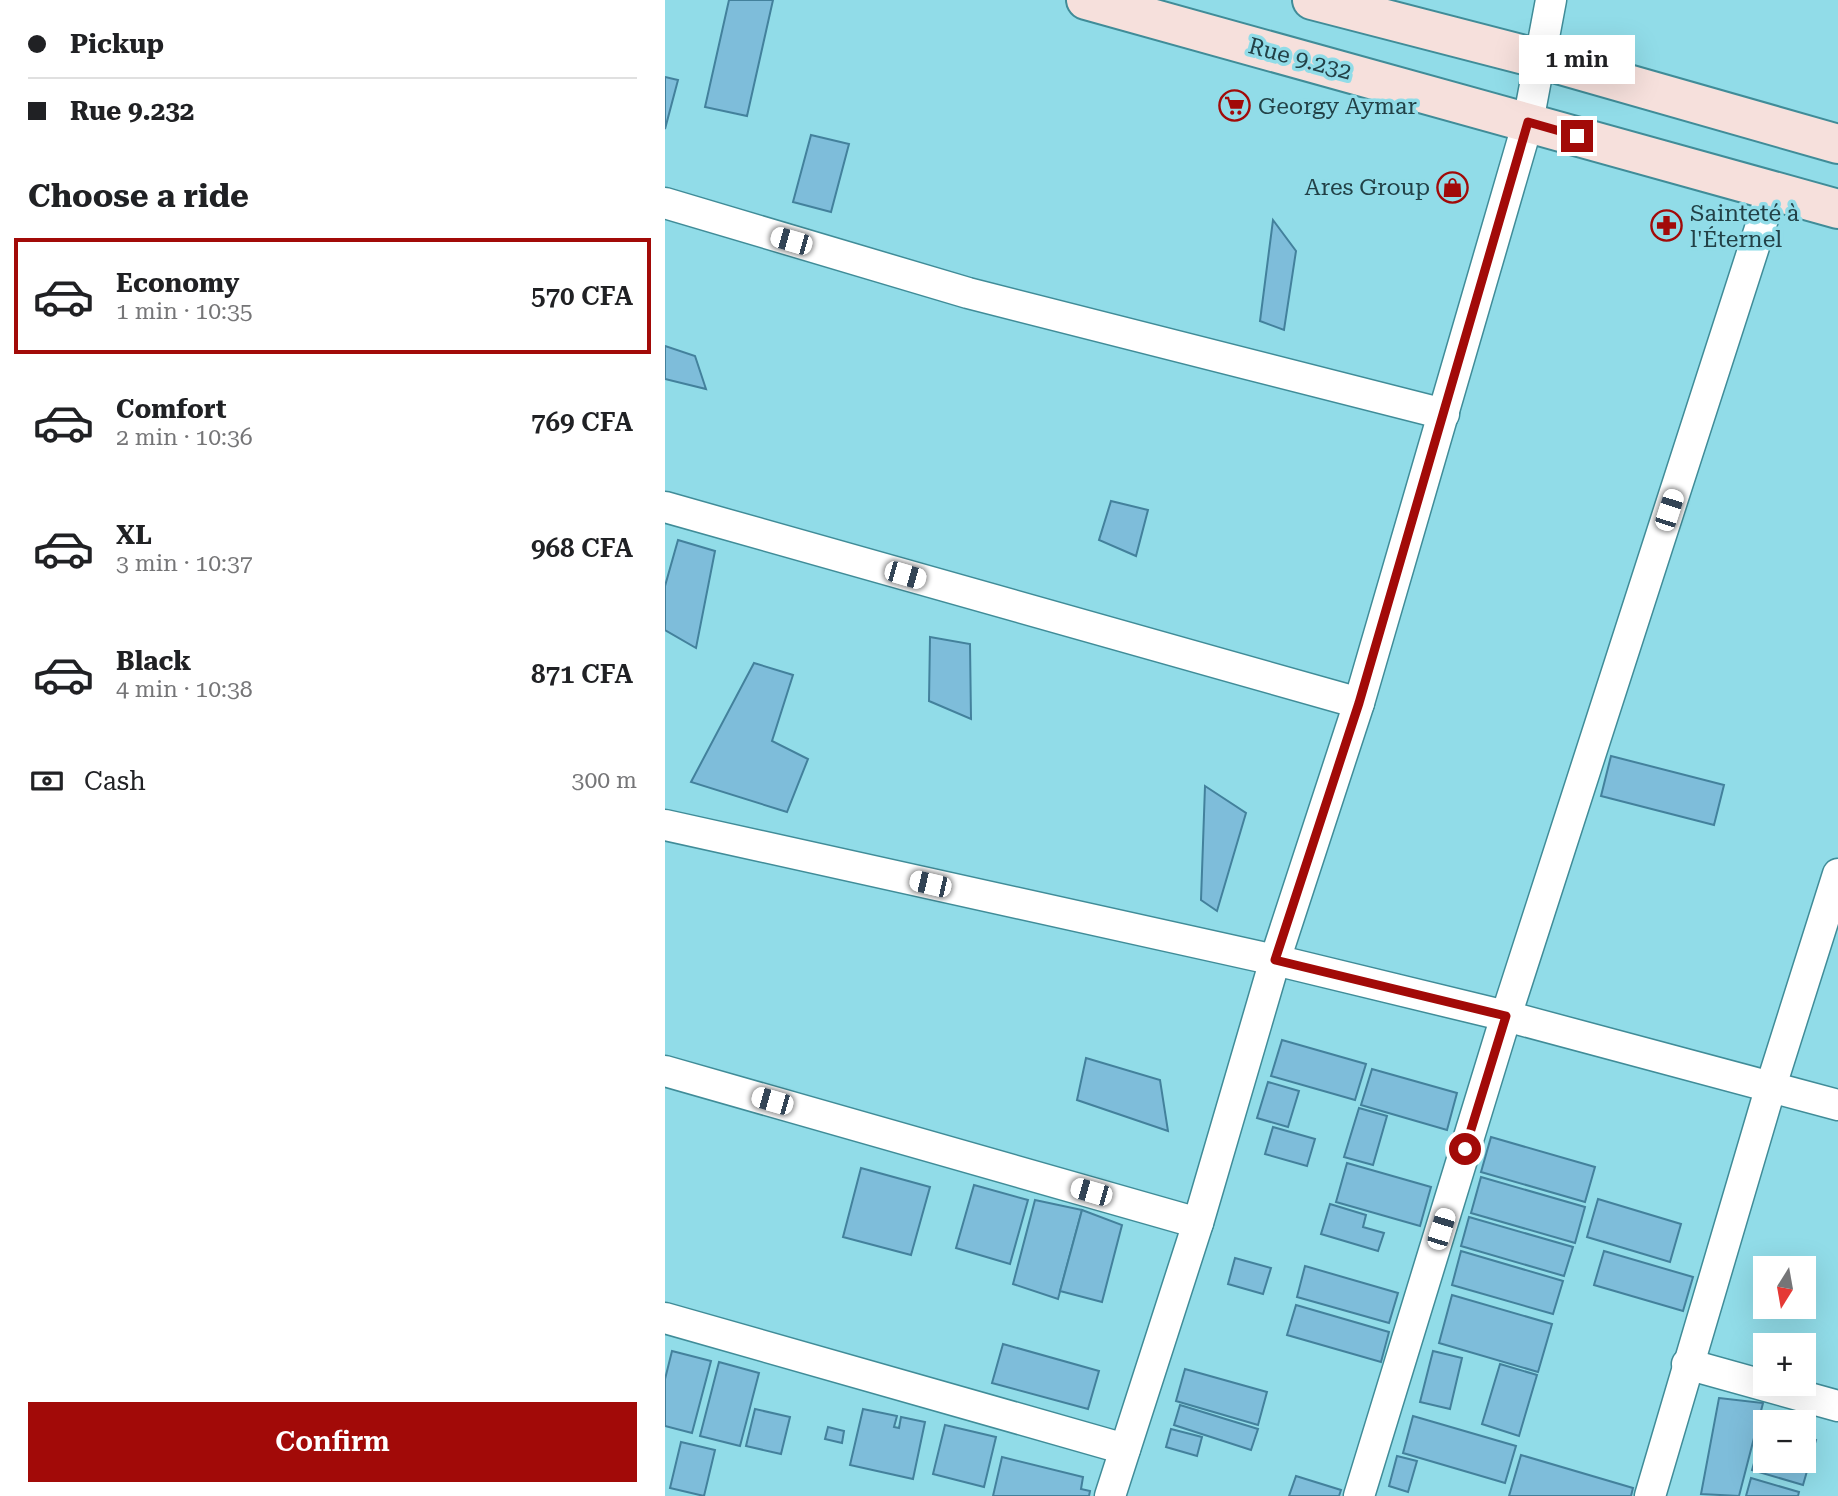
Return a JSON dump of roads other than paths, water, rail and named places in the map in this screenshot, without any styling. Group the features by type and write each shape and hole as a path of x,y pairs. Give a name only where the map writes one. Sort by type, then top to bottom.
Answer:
{"street":[{"name":"Rue 9.232","path":"1086,0 1838,209"},
{"path":"1312,0 1540,59 1838,144"},
{"path":"1110,1496 1198,1223 1275,960 1359,703 1528,122 1551,0"},
{"path":"1359,1496 1506,1016 1772,191"},
{"path":"665,203 968,293 1444,414"},
{"path":"665,507 1359,703"},
{"path":"665,825 1275,960 1506,1016 1838,1105"},
{"path":"1650,1496 1771,1086 1838,874"},
{"path":"665,1070 1198,1223"},
{"path":"665,1318 1125,1449"},
{"path":"1687,1364 1838,1406"}],"place":[{"name":"Georgy Aymar","path":"1235,106"},
{"name":"Ares Group","path":"1453,187"},
{"name":"Sainteté à l'Éternel","path":"1667,226"}]}
